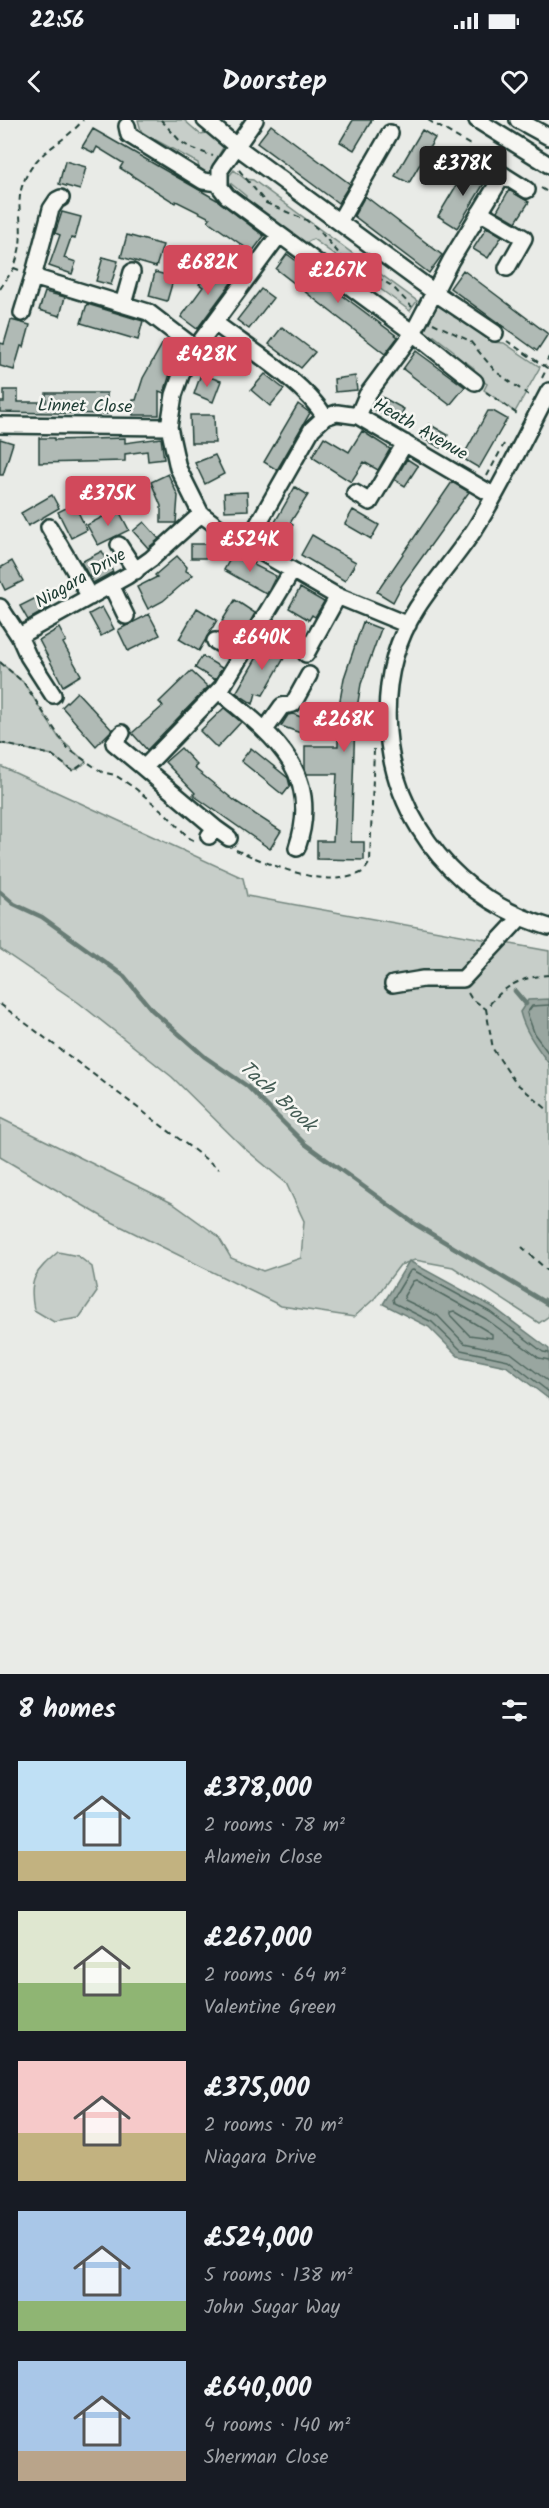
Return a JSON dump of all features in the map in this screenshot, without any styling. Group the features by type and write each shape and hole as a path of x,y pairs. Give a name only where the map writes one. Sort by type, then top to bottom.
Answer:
{"street":[{"path":"205,120 236,146 434,292 495,333"},
{"path":"255,120 220,170 219,183 226,196 413,333 475,382"},
{"path":"477,120 549,165"},
{"path":"518,120 549,137"},
{"path":"127,126 129,135 203,181 219,183"},
{"path":"339,222 390,133"},
{"path":"478,159 526,190"},
{"path":"358,416 367,395 413,333 434,292 502,176"},
{"path":"22,313 51,209 57,200 62,198"},
{"path":"480,212 524,238 507,268"},
{"path":"279,235 186,361 179,378 169,427 178,468 201,514 246,545 338,596 408,625"},
{"path":"34,270 148,312 195,348"},
{"path":"123,304 132,272"},
{"path":"215,323 298,386 312,399 325,417 312,429 246,545"},
{"path":"543,394 493,495 465,544 427,594 408,625 396,654 387,709 388,743 396,780 412,816 429,844 453,874 482,897 520,918 549,927"},
{"name":"Heath Avenue","path":"325,417 338,413 358,416 493,495"},
{"name":"Linnet Close","path":"0,426 169,427"},
{"path":"354,493 370,502 405,443"},
{"name":"Niagara Drive","path":"19,636 136,570 152,559 201,514"},
{"path":"49,527 90,597"},
{"path":"119,545 136,570"},
{"path":"144,768 219,691 292,571"},
{"path":"111,585 126,616"},
{"path":"306,654 338,596"},
{"path":"4,613 53,695"},
{"path":"215,640 241,656"},
{"path":"265,730 282,706 293,704 309,675"},
{"path":"219,691 265,730 282,749 303,789 304,822 297,848"},
{"path":"122,733 114,743 129,758 144,768 212,832 229,838"},
{"path":"393,984 423,979 462,979 520,918"}],"path":[{"path":"0,289 14,268 20,244 19,194 24,180 37,160 58,145 83,120"},
{"path":"161,120 186,146 225,162 243,173 266,203 306,220 318,229 341,256 392,286 422,316 436,326 458,333 470,341 504,378 543,394 547,368 495,333"},
{"path":"14,268 34,270"},
{"path":"544,366 549,357"},
{"path":"475,382 521,417"},
{"path":"0,662 24,683 63,743 86,762 136,789 192,840 198,843 212,832"},
{"path":"0,743 52,755 74,771 86,762"},
{"path":"486,1009 496,995 513,982 529,976 549,975"},
{"path":"462,979 471,998 486,1009 493,1049 516,1082 549,1111"},
{"path":"0,1004 219,1169"},
{"path":"522,1247 549,1272"}],"shaded area":[{"path":"138,120 184,120 200,134 207,133 224,146 209,176 200,174 198,163 154,139 147,140 142,134"},
{"path":"234,170 245,179 253,180 417,301 410,311 313,239 304,244 245,201 246,196 229,182 229,176"},
{"path":"440,301 453,310 454,317 481,330 482,335 492,342 504,343 540,367 515,412 484,390 487,384 474,374 474,368 466,362 459,363 454,359 454,351 434,336 428,339 422,335"},
{"path":"0,662 24,683 59,738 86,762 78,769 71,770 52,755 0,743"},
{"path":"0,766 243,878 247,896 549,951 549,1301 544,1298 549,1306 549,1316 539,1323 453,1267 415,1260 400,1265 375,1298 354,1317 281,1306 108,1220 0,1157 0,1118 172,1203 218,1236 231,1258 263,1271 301,1258 304,1221 286,1183 244,1148 172,1077 79,1003 0,949"},
{"path":"58,1252 78,1256 92,1267 97,1292 79,1318 54,1322 34,1310 32,1291 39,1271"}],"water":[{"path":"549,999 549,1064 528,1033 520,1012 528,1000"},
{"path":"409,1261 493,1307 549,1349 549,1399 506,1366 458,1356 429,1327 383,1304"}],"building":[{"path":"353,120 372,120 354,150 340,142"},
{"path":"271,125 350,184 338,203 257,143"},
{"path":"93,129 217,200 264,236 252,252 208,221 210,218 176,201 175,203 120,168 123,163 97,147 94,153 82,147"},
{"path":"422,130 435,138 409,183 395,176"},
{"path":"65,161 86,167 80,190 59,184"},
{"path":"468,166 488,177 457,228 438,216"},
{"path":"509,190 529,202 516,222 497,211"},
{"path":"365,196 442,255 429,273 354,216"},
{"path":"62,212 81,217 75,239 71,238 64,258 76,262 72,274 49,266 60,235 55,233"},
{"path":"487,227 502,236 488,258 473,249"},
{"path":"127,235 163,245 156,267 121,257"},
{"path":"287,254 398,337 385,354 276,269"},
{"path":"103,257 118,261 111,285 96,281"},
{"path":"215,264 234,279 197,329 181,317 203,287 199,284"},
{"path":"463,270 548,334 537,351 450,288"},
{"path":"155,272 174,277 167,301 149,296"},
{"path":"261,289 273,298 249,329 237,320"},
{"path":"45,292 65,297 60,316 39,310"},
{"path":"87,304 143,321 138,340 81,323"},
{"path":"11,320 30,325 14,370 0,366 0,343 4,344"},
{"path":"282,327 315,352 301,368 269,344"},
{"path":"164,341 182,350 171,371 164,393 159,391 159,415 133,415 133,400 136,400 143,378"},
{"path":"223,341 239,354 226,370 210,357"},
{"path":"416,351 465,387 450,405 403,369"},
{"path":"201,374 221,381 213,402 194,394"},
{"path":"265,374 284,389 270,406 251,390"},
{"path":"355,376 357,390 335,392 334,379"},
{"path":"4,390 18,390 18,402 46,402 46,393 107,393 107,414 0,412 0,402 4,402"},
{"path":"382,397 404,409 397,422 375,410"},
{"path":"298,404 310,413 277,470 264,462"},
{"path":"488,411 493,411 507,419 479,468 462,458"},
{"path":"190,415 214,415 215,443 191,443"},
{"path":"429,424 448,435 441,448 422,438"},
{"path":"362,431 390,449 378,470 364,462 351,482 312,457 324,437 349,452"},
{"path":"39,438 54,438 54,440 125,438 125,443 161,438 164,459 148,461 147,451 125,454 125,461 39,463"},
{"path":"0,439 13,443 3,475 0,475"},
{"path":"215,455 224,474 205,484 195,463"},
{"path":"407,459 418,466 405,486 395,480"},
{"path":"168,474 178,496 176,523 161,523 161,506 151,482"},
{"path":"452,482 469,492 402,585 393,602 377,592"},
{"path":"295,487 308,495 290,523 293,525 282,544 267,536"},
{"path":"247,492 248,510 225,511 224,493"},
{"path":"52,495 59,508 28,526 21,513"},
{"path":"74,504 87,530 71,538 58,512"},
{"path":"118,509 129,530 98,545 87,525"},
{"path":"353,510 379,525 371,539 345,524"},
{"path":"144,522 159,539 148,548 133,531"},
{"path":"312,535 324,542 323,544 356,562 345,581 301,555"},
{"path":"191,544 214,544 213,558 191,558"},
{"path":"102,551 113,572 93,583 81,562"},
{"path":"234,552 276,576 267,594 224,570"},
{"path":"177,556 187,567 186,571 193,575 163,601 148,609 137,587 157,577 155,575"},
{"path":"12,561 23,581 5,590 0,580 0,568"},
{"path":"300,588 324,602 315,617 312,615 309,620 289,608"},
{"path":"42,595 49,608 28,620 20,606"},
{"path":"235,600 255,613 243,634 222,621"},
{"path":"102,607 114,629 101,636 89,614"},
{"path":"197,608 217,620 199,651 179,639"},
{"path":"149,614 160,635 128,651 118,630"},
{"path":"363,622 381,629 361,684 355,720 351,842 364,842 364,860 317,859 317,841 333,841 337,774 307,774 305,746 338,746 338,711 344,678"},
{"path":"59,628 66,641 63,643 81,675 63,686 39,640"},
{"path":"267,640 288,651 263,695 256,693 253,704 236,693"},
{"path":"202,656 222,668 215,680 195,668"},
{"path":"191,671 208,687 147,750 132,733 163,706 159,702"},
{"path":"77,692 112,730 96,746 62,707"},
{"path":"224,708 241,722 217,748 200,731"},
{"path":"293,714 314,722 309,736 281,726 288,715"},
{"path":"181,748 197,765 194,768 235,801 281,831 270,849 193,795 195,793 165,762"},
{"path":"251,748 288,778 290,786 283,795 241,761"}],"waterway":[{"name":"Tach Brook","path":"0,892 14,904 42,917 124,976 152,1010 205,1057 247,1086 305,1144 415,1224 549,1305"},
{"path":"515,991 526,1004"}]}
